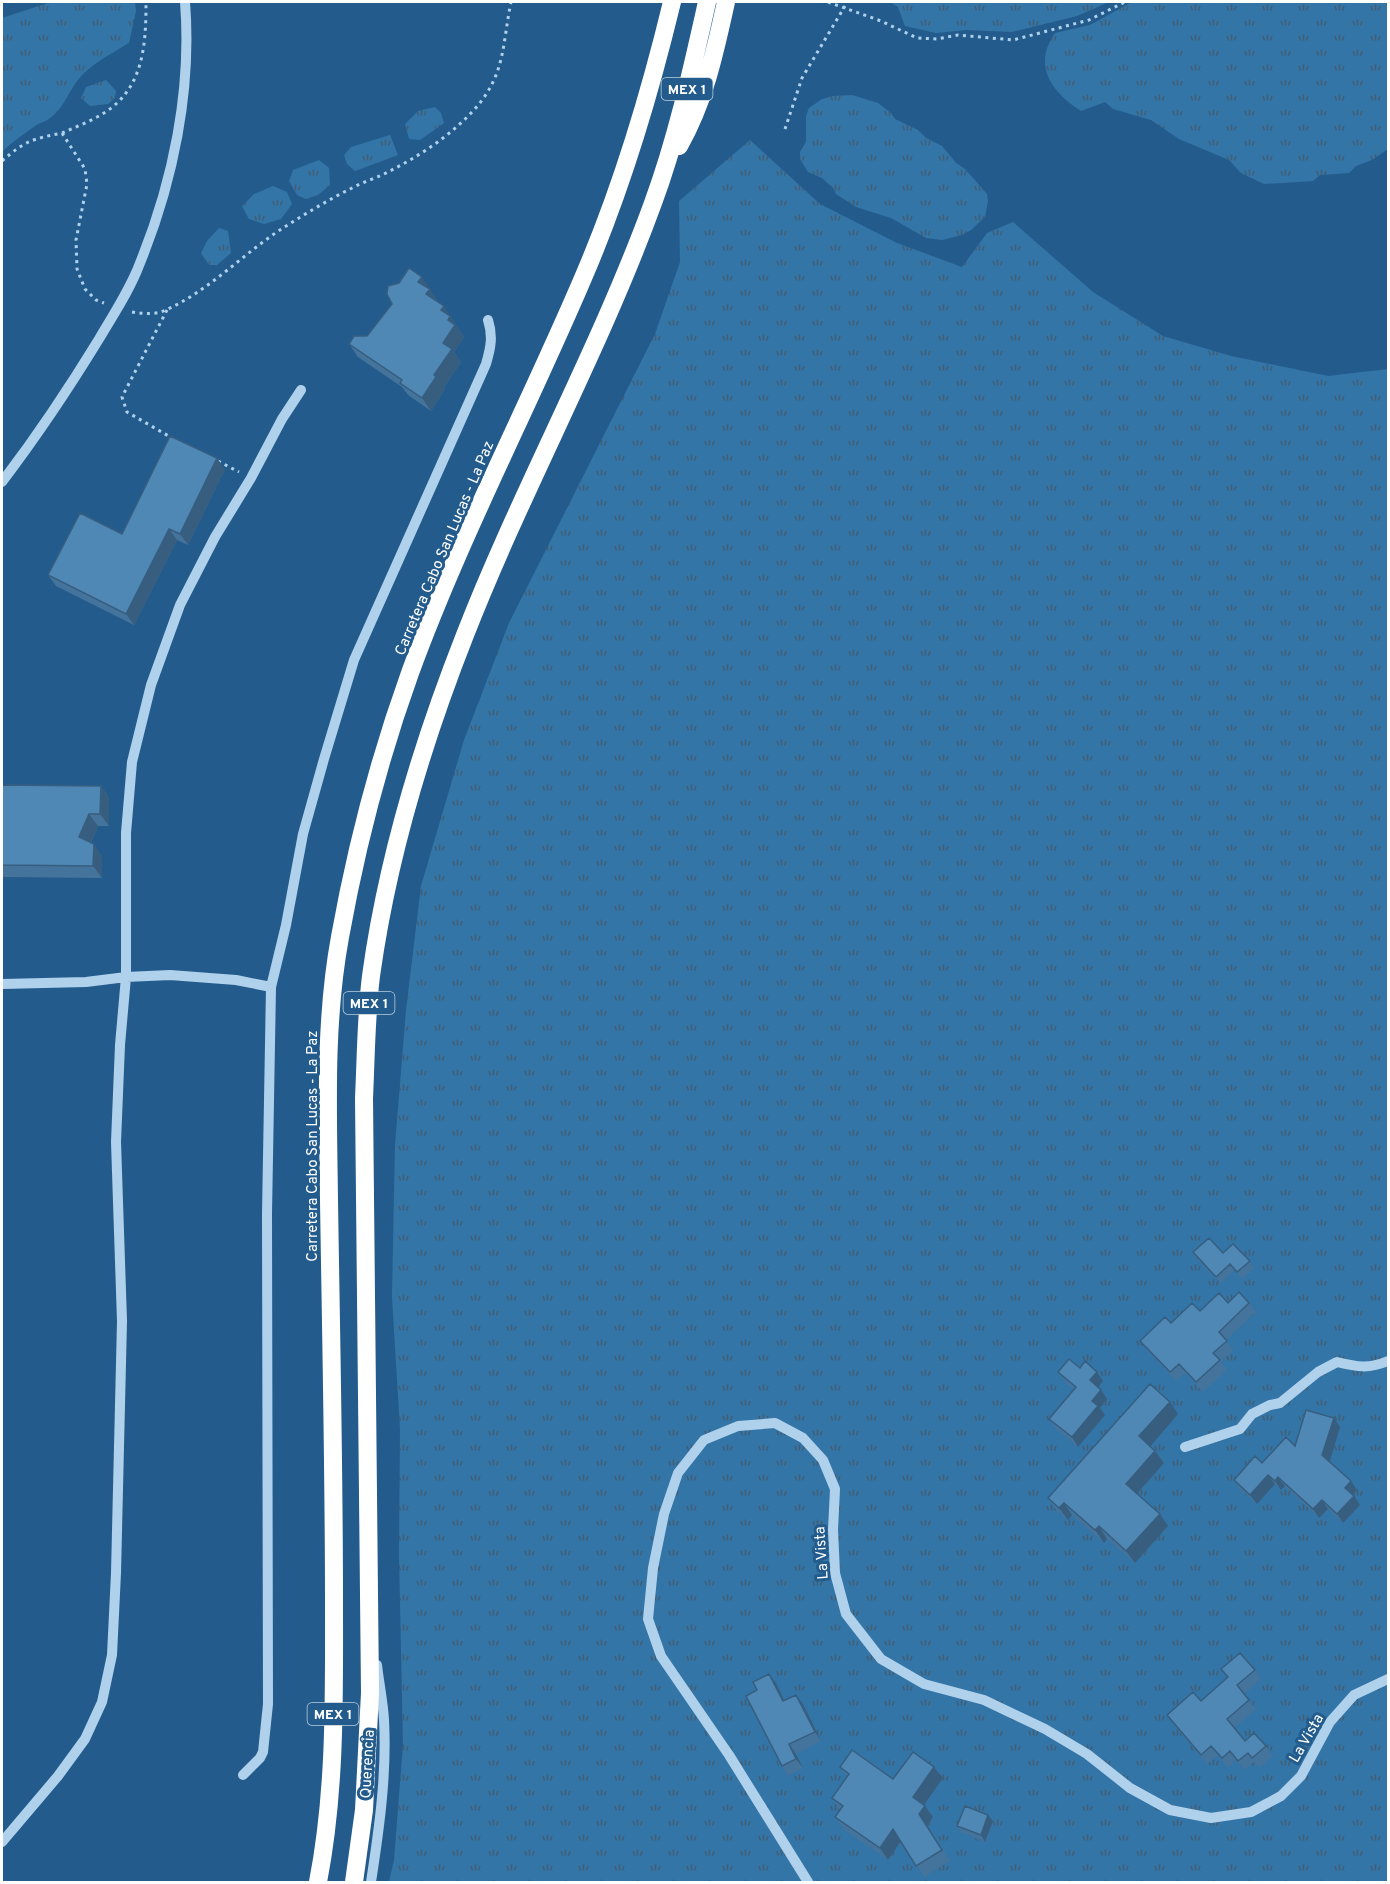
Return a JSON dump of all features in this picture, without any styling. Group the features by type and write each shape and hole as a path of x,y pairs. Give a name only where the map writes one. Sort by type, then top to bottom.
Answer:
{"highway":[{"name":"Carretera Cabo San Lucas - La Paz","path":"318,1882 331,1777 333,1731 334,1617 327,1106 332,995 339,942 378,769 411,670 450,574 605,223 645,101 672,2"},
{"name":"MEX 1","path":"354,1882 368,1763 371,1610 364,1098 371,978 383,908 404,818 426,745 466,633 615,299 662,176 680,118 708,2"},
{"path":"662,176 698,109 726,2"},
{"path":"328,1882 339,1797 341,1756 334,1617"}],"street":[{"path":"2,482 39,432 118,308 140,265 168,185 181,113 185,2"},
{"path":"243,1775 264,1752 268,1704 267,1214 271,987 286,925 303,834 354,660 486,364 492,333 488,320"},
{"path":"2,1842 58,1776 85,1739 102,1702 112,1655 122,1321 116,1142 120,1045 126,976 126,833 132,762 151,685 180,605 215,537 282,418 301,390"},
{"path":"2,984 86,982 126,976 181,976 236,980 271,987"},
{"path":"1185,1447 1240,1429 1252,1414 1280,1402 1318,1372 1337,1362 1359,1368 1380,1365 1389,1361"},
{"name":"La Vista","path":"808,1882 729,1755 662,1656 648,1618 653,1568 664,1514 678,1473 704,1440 738,1426 775,1423 803,1438 823,1460 835,1489 833,1530 835,1573 846,1614 881,1659 924,1684 984,1700 1045,1729 1087,1754 1130,1788 1170,1810 1211,1818 1251,1812 1281,1796 1301,1776 1330,1722 1354,1695 1389,1679"},
{"name":"Querencia","path":"371,1610 384,1721 382,1791 371,1882"}],"path":[{"path":"2,161 21,144 62,133 103,114 117,104 136,80 143,58 146,2"},
{"path":"62,133 85,169 87,184 76,240 77,270 85,289 96,300 133,313 149,314 167,310 202,289 259,243 285,226 351,188 384,174 425,152 441,139 472,111 490,89 502,60 511,2"},
{"path":"828,2 845,6 917,38 937,39 958,35 1013,40 1089,21 1125,2"},
{"path":"785,129 802,78 845,6"},
{"path":"167,310 122,398 127,412 177,441"},
{"path":"209,457 250,478"}],"green space":[{"path":"51,2 135,2 136,11 129,43 88,69 55,114 10,144 2,152 2,18"},
{"path":"890,2 1109,2 1077,16 1012,32 967,30 936,33 905,26 898,7"},
{"path":"1132,2 1388,2 1388,149 1372,160 1356,166 1349,173 1320,175 1313,181 1264,184 1241,173 1229,160 1179,139 1151,120 1113,109 1105,102 1081,111 1061,95 1048,77 1045,56 1048,45 1055,33 1090,25"},
{"path":"106,80 116,91 115,98 108,104 90,106 81,98 86,87"},
{"path":"852,95 878,103 895,119 918,130 926,138 942,146 987,194 985,217 962,235 942,240 926,238 891,218 856,207 836,194 822,178 808,172 800,159 800,152 806,142 806,116 809,108 822,99"},
{"path":"435,107 441,113 444,123 420,140 409,139 405,124 418,111"},
{"path":"390,135 398,155 355,171 347,164 344,155 351,147"},
{"path":"750,140 820,204 897,243 962,267 987,233 1013,222 1093,292 1163,336 1231,356 1328,376 1388,369 1388,1882 389,1882 394,1860 403,1745 399,1555 400,1429 392,1297 395,1145 406,1010 421,886 464,740 509,623 655,334 680,262 679,201"},
{"path":"319,160 329,168 330,185 318,195 306,199 297,195 289,181 293,170"},
{"path":"273,186 287,192 292,204 281,219 264,224 249,219 242,206 254,194"},
{"path":"219,228 228,231 231,253 217,265 209,265 201,253 207,241"}],"building":[{"path":"409,268 422,277 418,282 430,289 426,294 444,306 441,310 450,316 448,320 455,325 443,343 452,349 422,398 400,383 402,380 349,344 354,336 367,336 392,304 387,294 388,286 399,283"},
{"path":"170,436 217,458 180,534 169,529 126,614 48,575 80,513 122,534"},
{"path":"2,785 101,786 100,814 89,814 79,837 94,844 93,866 2,865"},
{"path":"1209,1238 1223,1253 1233,1244 1250,1261 1237,1272 1230,1264 1216,1277 1193,1252"},
{"path":"1239,1292 1249,1303 1219,1332 1227,1341 1213,1353 1220,1360 1196,1382 1179,1364 1170,1372 1140,1341 1165,1317 1171,1323 1192,1303 1200,1311 1219,1293 1228,1303"},
{"path":"1069,1359 1080,1368 1085,1361 1097,1372 1090,1380 1101,1390 1092,1401 1098,1406 1072,1437 1049,1419 1076,1387 1058,1372"},
{"path":"1150,1384 1170,1402 1139,1436 1155,1451 1126,1484 1160,1514 1126,1551 1099,1526 1095,1530 1064,1503 1059,1508 1048,1498"},
{"path":"1306,1410 1334,1418 1322,1455 1351,1481 1345,1488 1354,1496 1337,1514 1322,1500 1313,1509 1278,1477 1275,1481 1268,1475 1250,1495 1234,1480 1255,1456 1262,1463 1286,1437 1295,1446"},
{"path":"1240,1653 1255,1670 1237,1685 1249,1700 1227,1719 1245,1741 1254,1733 1266,1746 1252,1758 1248,1753 1238,1761 1230,1751 1222,1758 1211,1746 1201,1755 1167,1715 1193,1692 1201,1701 1228,1677 1221,1669"},
{"path":"769,1674 783,1701 796,1695 815,1732 789,1744 796,1759 782,1766 746,1696 757,1690 753,1682"},
{"path":"852,1750 893,1779 913,1752 934,1767 913,1797 925,1806 919,1814 942,1850 916,1866 893,1829 880,1848 835,1817 843,1806 832,1798 849,1774 840,1767"},
{"path":"965,1806 988,1815 981,1835 957,1826"}]}
